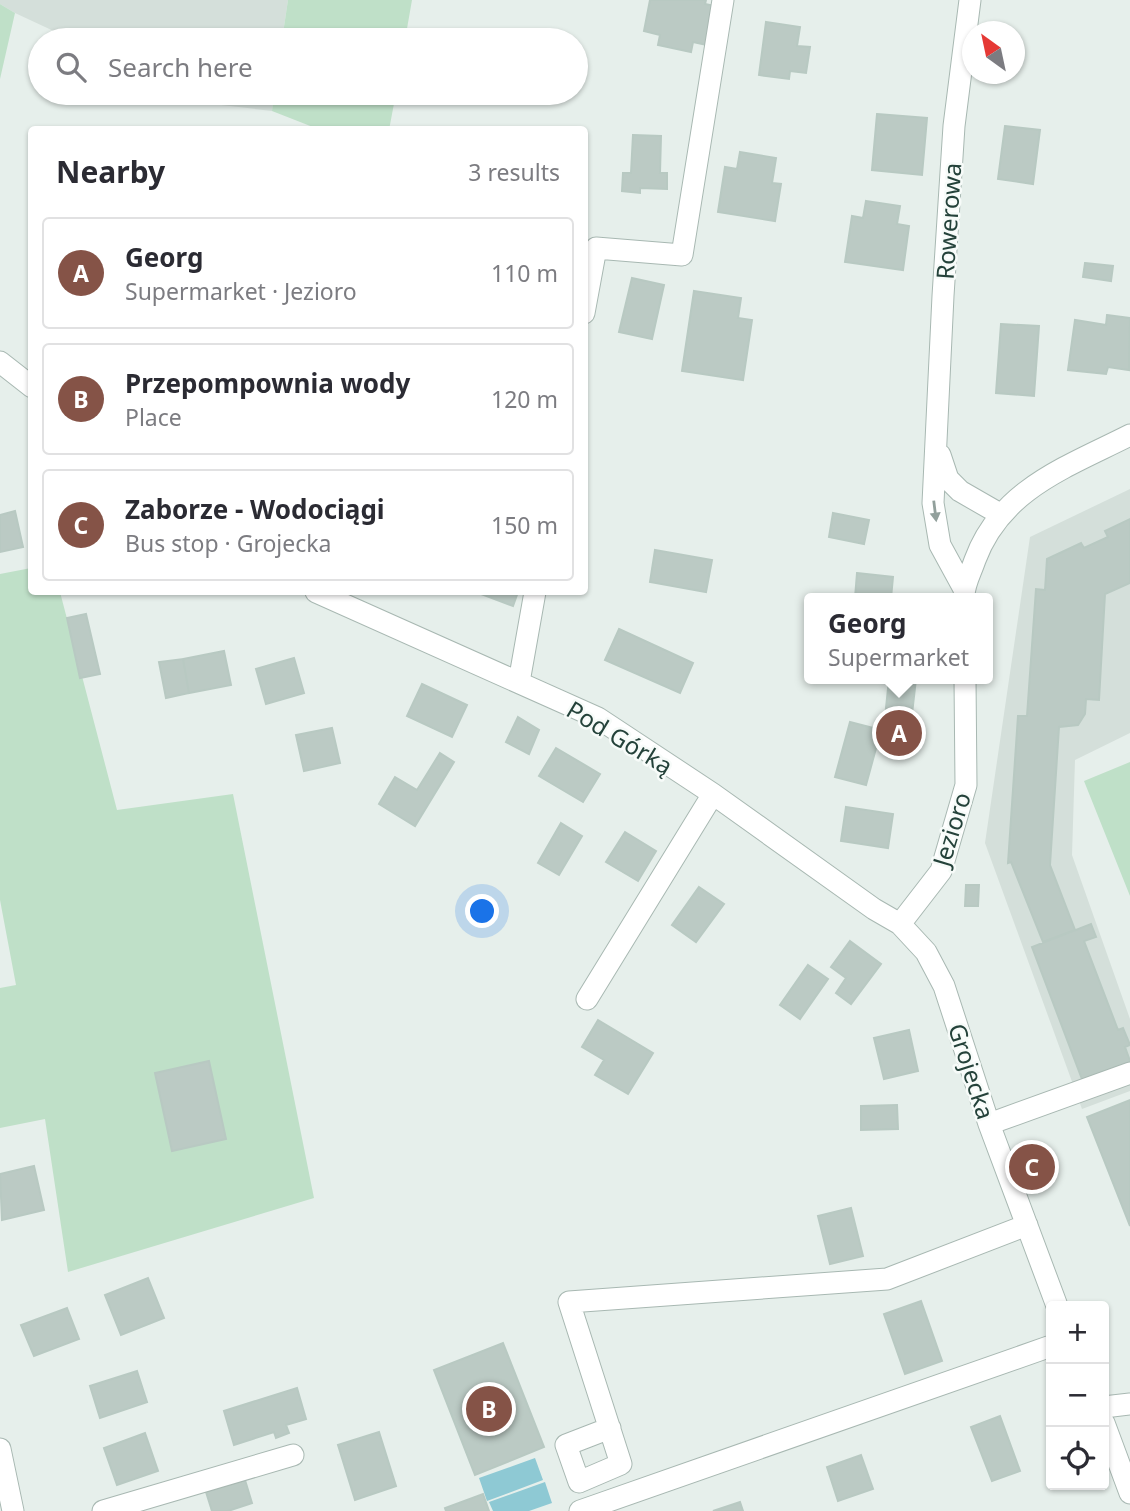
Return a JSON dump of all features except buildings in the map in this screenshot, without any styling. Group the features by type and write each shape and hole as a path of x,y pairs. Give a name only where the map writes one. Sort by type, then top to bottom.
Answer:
{"street":[{"path":"588,291 596,248 682,255 723,0"},
{"name":"Rowerowa","path":"964,593 940,545 933,503 954,125 970,0"},
{"path":"0,362 28,384"},
{"path":"964,593 979,548 1000,514 1041,480 1130,435"},
{"name":"Rowerowa","path":"936,443 948,479 960,491 1000,514"},
{"name":"Pod Górką","path":"323,595 598,718 713,794 874,909 900,924"},
{"path":"519,682 534,595"},
{"name":"Jezioro","path":"900,924 941,871 966,785 965,684"},
{"path":"587,999 713,794"},
{"name":"Grojecka","path":"900,924 926,952 944,986 989,1124 1056,1301"},
{"path":"989,1124 1130,1073"},
{"path":"610,1428 569,1302 887,1279 1027,1225"},
{"path":"580,1511 1046,1348"},
{"path":"1109,1406 1130,1404"},
{"path":"1105,1427 1130,1493"},
{"path":"0,1449 13,1511"},
{"path":"103,1511 293,1455"}],"shaded area":[{"path":"0,0 288,0 284,28 47,28 0,4"},
{"path":"221,105 273,105 272,111"},
{"path":"1130,489 1130,733 1075,760 1072,855 1130,1019 1130,1091 1082,1109 985,843 1030,537"}],"green space":[{"path":"288,0 412,0 407,28 284,28"},
{"path":"0,4 15,13 0,79"},
{"path":"273,105 394,105 390,126 310,126 272,111"},
{"path":"28,569 28,595 61,595 117,810 233,794 314,1198 68,1272 45,1119 0,1128 0,988 16,985 0,900 0,574"},
{"path":"1130,762 1130,896 1084,781"}],"water":[{"path":"535,1458 543,1480 487,1501 479,1478"},
{"path":"545,1482 552,1503 529,1511 493,1511 489,1502"}],"place":[{"name":"Georg","path":"899,733"},
{"name":"Zaborze - Wodociągi","path":"1032,1167"},
{"name":"Przepompownia wody","path":"489,1409"}]}
